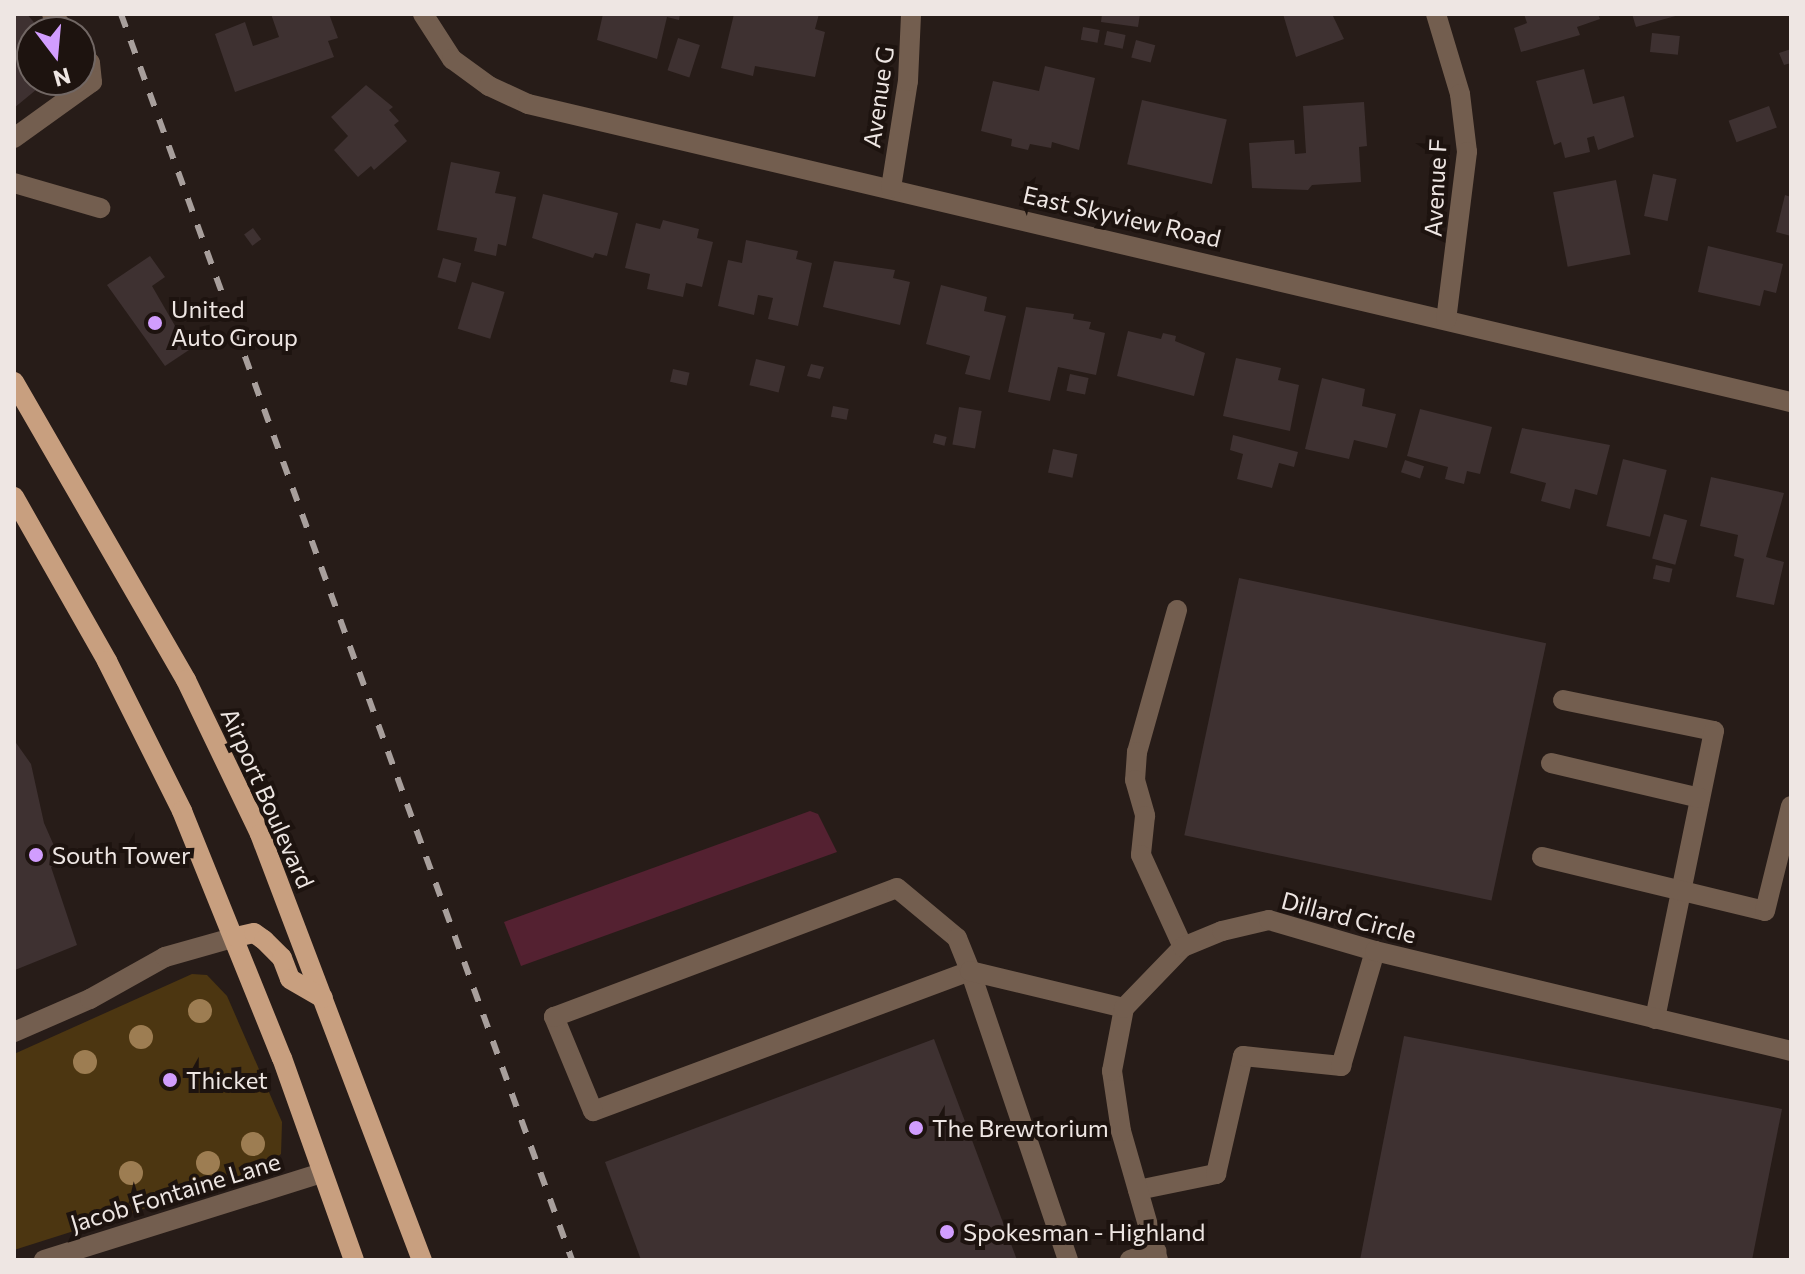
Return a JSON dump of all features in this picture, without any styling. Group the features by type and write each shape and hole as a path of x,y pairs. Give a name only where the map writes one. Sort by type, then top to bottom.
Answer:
{"main road":[{"name":"Airport Boulevard","path":"14,382 186,680 260,834 422,1260"},
{"path":"14,497 107,661 182,811 236,937 354,1260"},
{"path":"236,937 254,933 264,940 282,958 290,979 323,998"}],"street":[{"name":"East Skyview Road","path":"423,14 452,59 489,86 528,104 1791,402"},
{"name":"Avenue G","path":"891,188 908,81 911,14"},
{"name":"Avenue F","path":"1436,14 1460,94 1467,152 1446,320"},
{"path":"14,138 72,96"},
{"path":"14,183 100,208"},
{"path":"1177,610 1137,752 1135,780 1145,816 1141,855 1183,947"},
{"path":"1563,700 1714,731 1655,1019"},
{"path":"1551,763 1700,798"},
{"path":"1542,857 1765,911 1791,806"},
{"path":"1068,1260 970,971 957,938 897,888 554,1017 593,1111 970,971 1124,1008 1112,1071 1121,1131 1157,1255 1130,1260"},
{"name":"Dillard Circle","path":"1124,1008 1183,947 1269,920 1375,951 1791,1051"},
{"path":"14,1032 75,1006 165,957 236,937"},
{"path":"1138,1190 1216,1174 1243,1056 1341,1066 1375,951"},
{"name":"Jacob Fontaine Lane","path":"44,1260 321,1173"}],"shaded area":[{"path":"810,811 818,814 837,852 521,966 504,922"},
{"path":"192,974 207,975 227,996 282,1122 281,1154 257,1173 14,1250 14,1054"}],"building":[{"path":"14,14 27,14 29,16 16,16 16,96 29,96 14,108"},
{"path":"271,14 329,14 338,38 328,41 334,57 235,92 215,34 245,22 253,46 279,37"},
{"path":"603,14 680,14 679,20 667,17 657,59 597,40"},
{"path":"734,14 819,14 815,29 825,32 815,77 755,66 753,76 721,68"},
{"path":"1102,14 1140,14 1138,27 1101,22"},
{"path":"1283,14 1332,14 1344,39 1296,57"},
{"path":"1524,14 1598,14 1600,19 1577,27 1580,35 1521,52 1514,28 1527,23"},
{"path":"1632,14 1679,14 1679,15 1636,27"},
{"path":"1083,27 1100,30 1097,43 1081,40"},
{"path":"1107,31 1126,35 1123,49 1104,45"},
{"path":"1652,33 1680,36 1678,55 1650,52"},
{"path":"678,38 700,45 689,77 667,70"},
{"path":"1136,40 1155,45 1151,63 1131,57"},
{"path":"1791,49 1791,63 1784,65 1779,53"},
{"path":"1045,66 1095,78 1079,150 1052,142 1051,148 1030,144 1028,150 1011,146 1012,139 981,131 993,81 1039,91"},
{"path":"1584,69 1593,104 1624,96 1634,137 1598,150 1594,136 1587,138 1590,152 1565,158 1561,142 1554,145 1536,81"},
{"path":"366,85 393,107 389,110 399,121 394,125 407,141 374,170 371,166 358,177 334,150 348,136 331,117"},
{"path":"1142,100 1227,120 1212,184 1127,164"},
{"path":"1364,102 1367,146 1359,147 1361,182 1312,185 1308,190 1252,188 1249,143 1294,140 1295,154 1306,153 1303,106"},
{"path":"1769,106 1777,128 1736,142 1729,121"},
{"path":"451,162 500,172 495,193 516,197 506,246 498,244 496,256 474,251 477,238 437,230"},
{"path":"1653,174 1676,179 1668,221 1644,216"},
{"path":"1616,180 1631,255 1568,267 1553,192"},
{"path":"543,194 618,213 607,256 595,253 593,258 532,238"},
{"path":"1785,195 1791,197 1791,236 1776,232"},
{"path":"663,220 699,229 697,238 713,242 702,287 686,283 683,297 647,289 650,274 625,268 636,223 660,229"},
{"path":"253,228 261,239 252,246 244,234"},
{"path":"746,240 798,251 796,259 812,263 798,326 768,319 773,298 758,295 754,315 718,306 728,260 742,263"},
{"path":"1708,246 1783,264 1776,293 1764,290 1760,306 1698,292"},
{"path":"150,256 165,277 152,286 189,350 165,366 107,285"},
{"path":"443,258 461,263 456,282 437,277"},
{"path":"834,261 895,270 893,278 910,282 900,325 823,307"},
{"path":"472,282 505,292 490,339 458,329"},
{"path":"941,285 987,297 984,311 1006,316 990,380 965,374 970,356 926,344"},
{"path":"1026,307 1074,314 1073,319 1091,322 1089,329 1105,333 1096,375 1058,367 1050,401 1008,392"},
{"path":"1128,331 1161,339 1163,333 1176,336 1175,341 1205,353 1194,396 1117,376"},
{"path":"1236,358 1281,368 1278,380 1299,385 1290,431 1223,416"},
{"path":"756,359 785,366 779,392 749,385"},
{"path":"811,364 824,367 820,379 807,376"},
{"path":"673,369 690,373 687,385 670,382"},
{"path":"1070,374 1089,378 1085,395 1066,391"},
{"path":"1322,378 1365,389 1362,406 1396,414 1387,448 1354,440 1349,459 1305,449"},
{"path":"833,406 849,409 847,420 831,417"},
{"path":"959,407 982,411 975,448 952,444"},
{"path":"1420,409 1492,427 1480,474 1467,471 1464,484 1445,479 1448,467 1407,456"},
{"path":"1522,428 1610,445 1597,495 1575,489 1570,509 1541,501 1546,483 1510,473"},
{"path":"935,434 947,437 944,446 933,443"},
{"path":"1233,435 1298,452 1294,467 1279,463 1272,488 1237,479 1243,454 1230,450"},
{"path":"1053,449 1077,454 1072,478 1048,472"},
{"path":"1623,459 1667,470 1650,537 1606,526"},
{"path":"1405,460 1424,466 1420,479 1401,472"},
{"path":"1711,477 1784,493 1766,557 1784,562 1774,605 1736,597 1744,559 1734,556 1738,535 1700,526"},
{"path":"1664,514 1687,520 1675,565 1652,558"},
{"path":"1656,565 1673,569 1669,582 1653,579"},
{"path":"1239,578 1546,643 1491,901 1184,835"},
{"name":"South Tower","path":"14,740 31,764 44,823 62,864 51,867 77,945 15,970"},
{"path":"1404,1036 1782,1109 1752,1260 1360,1260"},
{"path":"934,1039 1017,1260 641,1260 605,1162"}],"railway":[{"path":"121,14 572,1260"}],"place":[{"name":"United Auto Group","path":"155,323"},
{"name":"South Tower","path":"36,855"},
{"name":"Thicket","path":"170,1080"},
{"name":"The Brewtorium","path":"916,1128"},
{"name":"Spokesman - Highland","path":"947,1232"}]}
